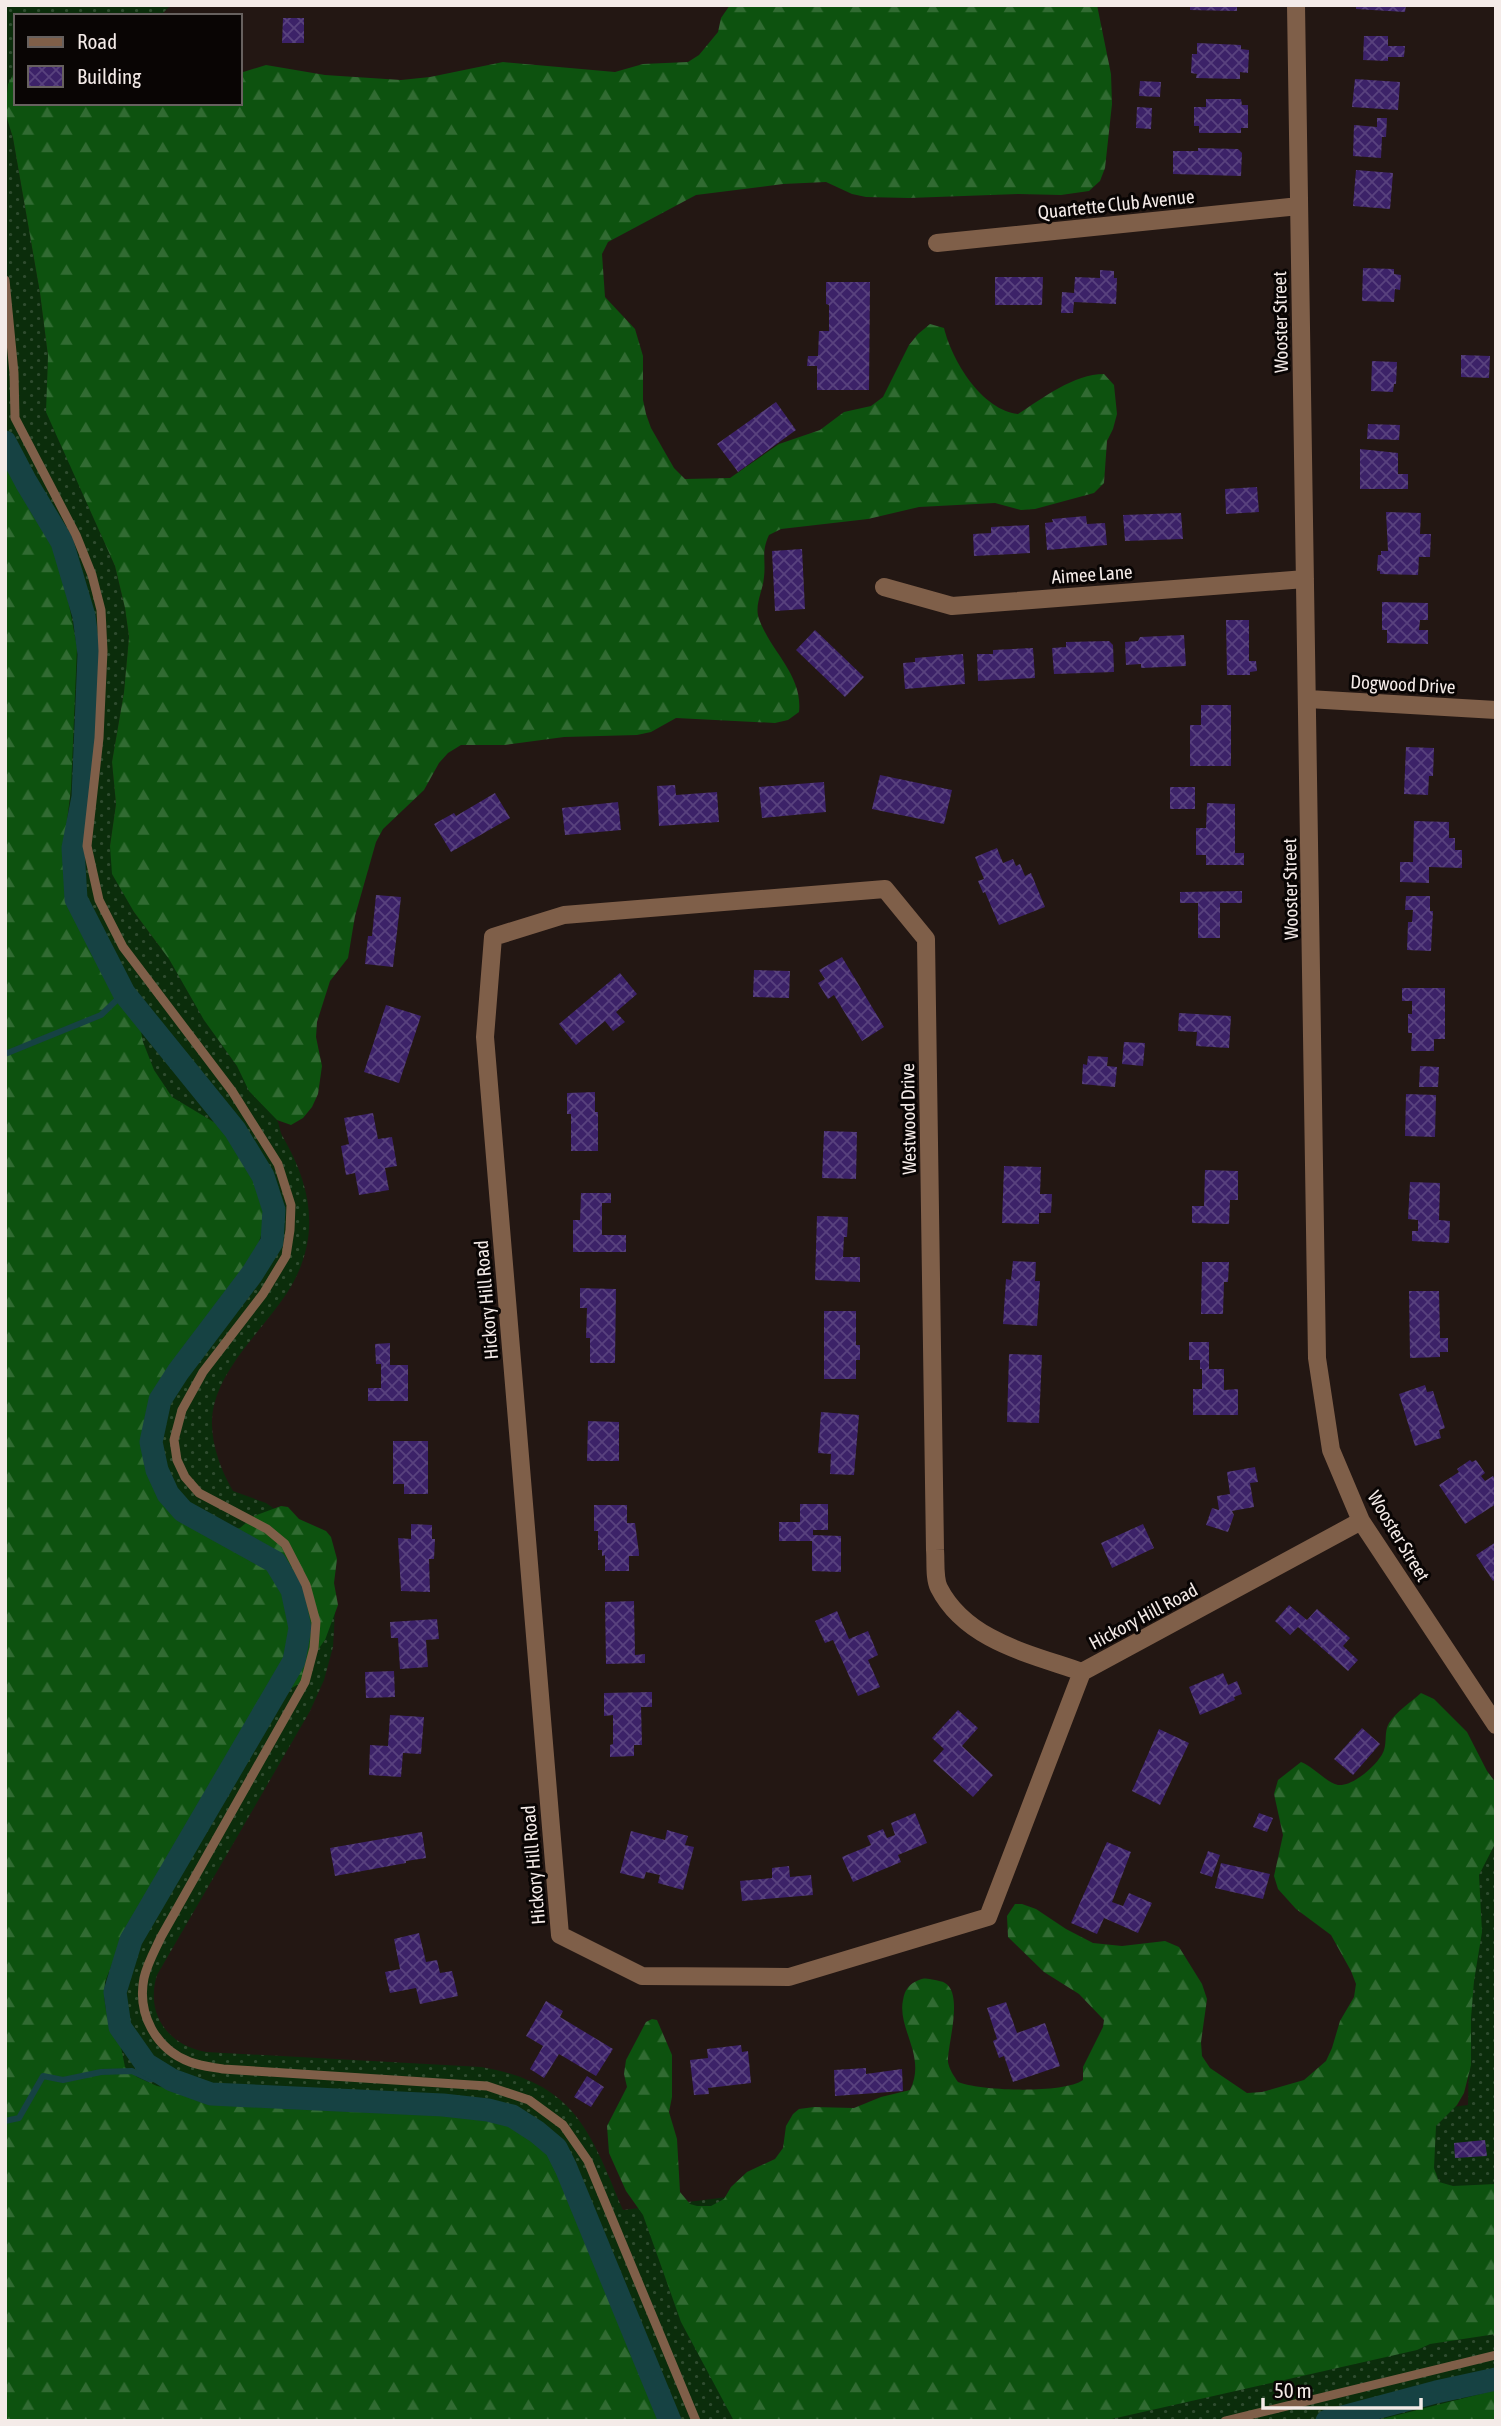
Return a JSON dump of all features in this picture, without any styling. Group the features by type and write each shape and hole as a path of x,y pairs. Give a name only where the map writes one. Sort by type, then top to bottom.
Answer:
{"street":[{"name":"Wooster Street","path":"1296,5 1317,1358 1331,1450 1361,1521 1496,1725"},
{"name":"Quartette Club Avenue","path":"937,243 1299,206"},
{"name":"Aimee Lane","path":"884,587 952,606 1305,579"},
{"name":"Dogwood Drive","path":"1308,699 1496,710"},
{"name":"Westwood Drive","path":"493,937 564,915 885,889 926,939 937,1586 961,1619 1002,1644 1082,1672"},
{"name":"Hickory Hill Road","path":"493,937 485,1037 560,1935 642,1976 789,1977 988,1917 1082,1672 1361,1521"}],"lane":[{"path":"5,280 14,373 15,418 76,535 92,575 101,610 103,651 100,738 87,846 99,900 123,947 232,1091 278,1164 290,1205 286,1256 263,1294 203,1372 181,1410 174,1440 177,1460 199,1493 267,1529 285,1544 306,1585 316,1622 314,1648 305,1682 161,1937 144,1975 141,2004 150,2027 169,2050 190,2062 223,2069 487,2086 529,2100 563,2124 588,2161 696,2421"},
{"path":"1226,2421 1496,2355"}],"green space":[{"path":"5,5 171,5 162,14 14,14 14,73 8,84 5,110"},
{"path":"730,5 1097,5 1111,74 1112,104 1105,168 1100,181 1089,191 1061,195 909,198 866,197 852,194 826,182 783,184 696,195 608,242 602,254 605,297 635,329 643,356 643,400 646,414 674,468 685,479 730,478 779,444 820,430 844,412 871,406 883,397 909,345 930,324 944,328 954,355 970,382 992,404 1005,411 1018,414 1070,382 1104,374 1114,385 1117,414 1107,441 1104,483 1094,493 1035,509 1021,510 995,503 919,507 868,519 781,529 769,535 765,546 764,577 758,614 764,631 796,686 799,712 788,720 775,723 676,718 651,732 637,735 564,737 505,745 461,745 448,753 439,763 424,790 383,829 376,842 355,916 348,958 330,981 317,1022 316,1037 322,1066 318,1094 303,1118 291,1125 277,1120 249,1091 237,1066 204,1020 169,959 134,912 112,874 110,846 116,804 112,762 124,692 129,637 115,566 46,412 48,356 13,138 5,112 8,84 14,73 14,105 242,105 242,72 266,65 325,75 401,80 503,62 615,72 643,64 688,62 699,55 718,32 721,18"},
{"path":"5,112 13,138 40,293 48,356 47,412 115,566 125,608 129,637 124,692 112,762 116,804 110,846 134,912 163,951 168,949 260,1102 277,1119 301,1176 309,1215 309,1234 298,1273 278,1306 226,1375 214,1405 212,1427 219,1461 233,1491 266,1503 286,1517 335,1613 333,1647 324,1680 310,1711 157,1975 154,2002 162,2025 180,2042 206,2052 481,2067 513,2074 559,2098 575,2115 600,2157 623,2210 1468,2105 1475,1755 1496,1783 1496,2421 5,2421 5,2275 427,2127 136,2089 91,2013 229,1554 137,1483 152,1181 119,977 91,929 68,867 65,837 71,789 62,568 35,512 5,465"},
{"path":"5,465 35,511 62,568 77,647 71,789 65,837 68,867 91,929 136,1005 143,1042 154,1070 172,1097 217,1124 246,1154 259,1181 265,1203 264,1225 256,1252 150,1403 147,1410 150,1466 163,1494 194,1526 219,1532 240,1528 254,1516 281,1506 288,1507 299,1519 326,1531 331,1537 337,1559 334,1583 338,1605 325,1640 307,1664 304,1677 249,1724 158,1882 123,1936 105,1982 104,1996 106,2010 119,2037 125,2067 137,2077 157,2086 228,2101 477,2111 524,2125 540,2138 554,2162 662,2421 5,2421"},
{"path":"1421,1693 1434,1699 1467,1732 1496,1783 1496,1842 1479,1875 1482,1932 1474,1981 1471,2065 1464,2093 1457,2105 1436,2126 1434,2168 1439,2182 1453,2186 1496,2184 1496,2334 1430,2344 1417,2350 1103,2421 734,2421 681,2322 643,2215 626,2191 609,2153 607,2126 627,2087 624,2074 626,2060 646,2022 657,2020 672,2055 672,2097 669,2112 677,2139 680,2192 690,2204 697,2206 711,2206 724,2199 731,2187 747,2172 775,2159 783,2148 786,2126 799,2109 854,2108 881,2097 910,2090 915,2066 902,2011 903,2000 908,1987 921,1979 943,1982 951,1989 954,2009 948,2062 958,2082 1021,2090 1058,2087 1083,2080 1083,2067 1104,2020 1079,1994 1044,1972 1008,1937 1007,1916 1015,1904 1036,1909 1093,1943 1122,1946 1165,1941 1179,1947 1202,1984 1207,1999 1201,2042 1202,2056 1210,2068 1247,2093 1262,2092 1304,2080 1326,2061 1340,2021 1354,1997 1356,1984 1331,1935 1296,1909 1278,1889 1274,1876 1283,1835 1274,1794 1278,1780 1301,1762 1338,1785 1358,1778 1372,1767 1381,1755 1385,1747 1387,1726 1392,1719"},
{"path":"1496,2390 1496,2421 1374,2421"}],"building":[{"path":"1190,5 1237,5 1237,11 1190,10"},
{"path":"1356,5 1406,5 1405,12 1356,9"},
{"path":"283,18 304,18 304,43 282,43"},
{"path":"1364,36 1388,36 1388,46 1405,46 1404,57 1388,57 1388,61 1363,60"},
{"path":"1197,43 1241,45 1241,49 1249,50 1248,73 1240,72 1240,79 1196,78 1197,74 1191,73 1192,54 1197,54"},
{"path":"1355,79 1400,82 1398,110 1352,107"},
{"path":"1140,81 1161,82 1160,97 1139,96"},
{"path":"1206,99 1241,99 1242,105 1248,105 1248,128 1241,128 1241,133 1199,133 1199,126 1194,126 1194,107 1206,107"},
{"path":"1137,107 1152,108 1151,129 1136,128"},
{"path":"1377,118 1387,118 1386,137 1382,137 1381,158 1353,156 1354,125 1377,127"},
{"path":"1198,148 1238,149 1242,153 1241,176 1173,174 1173,151 1198,151"},
{"path":"1356,170 1393,173 1390,209 1353,206"},
{"path":"1363,268 1394,269 1394,274 1401,275 1400,290 1395,289 1394,302 1362,301"},
{"path":"1100,270 1114,271 1114,278 1117,278 1116,304 1074,302 1073,313 1061,313 1062,292 1074,293 1075,277 1100,278"},
{"path":"995,277 1043,277 1042,305 995,305"},
{"path":"826,282 870,282 869,390 817,390 817,366 807,366 808,356 818,356 819,331 829,331"},
{"path":"1461,355 1490,356 1489,378 1461,377"},
{"path":"1372,361 1397,362 1393,392 1371,391"},
{"path":"776,402 796,430 738,472 717,444"},
{"path":"1368,424 1400,425 1399,440 1367,439"},
{"path":"1360,449 1398,453 1398,474 1408,474 1408,489 1360,489"},
{"path":"1257,487 1259,512 1226,514 1225,489"},
{"path":"1386,512 1421,513 1420,534 1431,534 1430,557 1419,557 1418,575 1380,574 1380,571 1377,571 1378,555 1381,555 1381,551 1388,551"},
{"path":"1181,513 1183,539 1125,541 1123,515"},
{"path":"1086,516 1087,524 1105,523 1107,545 1047,550 1045,523 1053,522 1052,519"},
{"path":"1029,525 1030,553 974,556 973,534 991,533 991,527"},
{"path":"802,549 805,609 775,611 772,551"},
{"path":"1382,602 1428,603 1428,620 1420,620 1419,630 1428,630 1428,644 1387,643 1387,630 1382,630"},
{"path":"1226,620 1249,620 1249,661 1256,661 1257,671 1250,672 1250,675 1227,675"},
{"path":"815,630 864,677 845,697 796,650"},
{"path":"1184,635 1186,666 1141,668 1141,664 1126,665 1125,642 1138,641 1140,637"},
{"path":"1109,641 1113,645 1114,672 1054,674 1052,648 1066,647 1066,642"},
{"path":"1033,648 1035,678 978,681 977,654 993,654 993,650"},
{"path":"963,654 965,684 905,689 903,663 915,662 915,658"},
{"path":"1201,705 1231,705 1231,766 1190,766 1190,725 1201,725"},
{"path":"1406,747 1434,748 1433,776 1429,776 1428,795 1404,794"},
{"path":"880,775 952,790 944,824 872,809"},
{"path":"824,782 826,812 762,818 759,787"},
{"path":"675,785 676,795 717,792 719,822 659,826 657,786"},
{"path":"1170,787 1195,787 1195,809 1170,809"},
{"path":"495,793 510,818 451,852 434,824 454,813 456,816"},
{"path":"618,802 621,830 565,835 562,808"},
{"path":"1207,803 1235,804 1235,853 1244,853 1244,865 1206,865 1206,855 1196,855 1196,828 1206,828"},
{"path":"1414,821 1449,822 1449,838 1455,838 1455,850 1462,850 1462,868 1429,867 1429,883 1400,882 1400,862 1413,862"},
{"path":"997,848 1003,863 1013,859 1016,866 1020,864 1025,876 1031,873 1045,907 999,925 978,881 984,879 975,857"},
{"path":"1242,891 1242,903 1220,903 1220,938 1198,938 1198,903 1180,903 1180,892"},
{"path":"376,895 401,897 393,967 365,964 368,936 372,936"},
{"path":"1406,896 1430,896 1430,911 1433,911 1431,951 1407,950 1408,922 1412,922 1413,910 1405,910"},
{"path":"842,957 884,1027 862,1041 834,995 828,999 818,983 825,979 819,970"},
{"path":"754,970 790,971 789,998 753,997"},
{"path":"620,973 637,994 616,1012 625,1022 613,1031 605,1021 576,1045 559,1024"},
{"path":"1402,988 1445,988 1445,1039 1434,1039 1434,1051 1411,1051 1412,1033 1408,1033 1408,1014 1412,1014 1412,1001 1402,1001"},
{"path":"386,1005 421,1016 399,1083 364,1072"},
{"path":"1179,1013 1231,1016 1229,1048 1196,1046 1197,1032 1178,1031"},
{"path":"1124,1042 1145,1043 1143,1066 1122,1064"},
{"path":"1088,1056 1108,1057 1107,1066 1117,1067 1115,1087 1082,1084 1083,1064 1087,1065"},
{"path":"1420,1066 1439,1067 1438,1087 1419,1087"},
{"path":"595,1092 598,1151 571,1151 571,1114 567,1114 567,1093"},
{"path":"1406,1094 1436,1095 1435,1137 1405,1136"},
{"path":"373,1113 378,1139 392,1137 397,1166 385,1168 389,1190 359,1195 355,1173 346,1175 341,1146 349,1144 344,1118"},
{"path":"824,1131 857,1132 856,1179 822,1178"},
{"path":"1004,1166 1041,1167 1040,1194 1052,1194 1051,1213 1039,1213 1039,1224 1002,1223"},
{"path":"1205,1170 1238,1171 1238,1200 1230,1200 1229,1224 1192,1223 1192,1206 1204,1206"},
{"path":"1410,1182 1440,1183 1439,1220 1450,1221 1449,1243 1412,1241 1412,1231 1418,1231 1418,1220 1408,1219"},
{"path":"581,1193 611,1193 611,1203 602,1203 602,1235 626,1235 626,1252 573,1252 573,1220 580,1220"},
{"path":"817,1216 848,1217 843,1257 860,1257 860,1282 815,1280"},
{"path":"1013,1261 1036,1262 1035,1281 1040,1281 1037,1326 1003,1324 1006,1279 1011,1280"},
{"path":"1202,1262 1229,1262 1228,1282 1224,1282 1223,1314 1201,1314"},
{"path":"580,1288 616,1289 615,1363 590,1363 590,1338 586,1338 587,1308 580,1308"},
{"path":"1409,1291 1439,1291 1440,1338 1448,1338 1448,1352 1440,1352 1440,1357 1410,1358"},
{"path":"824,1311 856,1311 856,1345 860,1345 860,1360 856,1360 856,1379 824,1379"},
{"path":"1189,1342 1209,1342 1209,1369 1224,1369 1224,1390 1238,1389 1238,1415 1193,1415 1193,1389 1202,1389 1202,1369 1200,1360 1189,1360"},
{"path":"390,1343 390,1365 408,1365 408,1401 368,1401 368,1388 381,1388 381,1364 376,1364 375,1344"},
{"path":"1009,1354 1042,1355 1039,1423 1007,1422"},
{"path":"1425,1385 1427,1392 1433,1391 1445,1428 1439,1430 1441,1438 1415,1446 1399,1394"},
{"path":"821,1412 859,1415 854,1475 830,1474 831,1454 818,1453"},
{"path":"588,1421 619,1422 619,1461 587,1461"},
{"path":"393,1441 428,1441 428,1494 404,1494 404,1484 393,1484"},
{"path":"1470,1460 1476,1460 1485,1473 1481,1476 1485,1481 1493,1476 1496,1480 1496,1504 1465,1524 1439,1485 1459,1472 1457,1469"},
{"path":"1255,1467 1258,1482 1250,1483 1254,1507 1232,1511 1234,1515 1228,1532 1206,1525 1212,1508 1219,1510 1217,1496 1230,1494 1227,1472"},
{"path":"800,1504 828,1504 828,1530 813,1530 813,1535 841,1536 841,1572 812,1571 812,1541 779,1541 779,1522 800,1522"},
{"path":"594,1505 627,1505 627,1523 635,1523 639,1553 639,1556 629,1556 629,1571 605,1571 605,1555 602,1556 602,1550 598,1550 598,1531 594,1531"},
{"path":"411,1524 432,1525 432,1539 435,1539 434,1559 429,1559 430,1592 401,1591 398,1538 411,1539"},
{"path":"1143,1524 1154,1548 1112,1568 1101,1543"},
{"path":"1496,1542 1496,1579 1493,1581 1476,1555"},
{"path":"634,1601 635,1655 645,1654 645,1663 606,1664 605,1602"},
{"path":"1289,1605 1307,1620 1317,1609 1350,1638 1343,1646 1358,1660 1348,1671 1298,1627 1290,1635 1275,1621"},
{"path":"837,1611 849,1639 868,1631 878,1655 868,1660 880,1687 858,1696 833,1640 825,1643 815,1621"},
{"path":"437,1619 439,1639 426,1640 428,1667 400,1669 398,1638 391,1638 390,1622"},
{"path":"394,1671 395,1697 366,1698 365,1672"},
{"path":"1223,1673 1228,1685 1237,1681 1242,1694 1234,1697 1235,1700 1200,1715 1189,1687"},
{"path":"652,1692 652,1707 641,1707 642,1745 634,1745 634,1756 610,1757 613,1715 604,1716 604,1693"},
{"path":"958,1710 978,1728 962,1746 993,1775 973,1797 933,1761 944,1749 932,1738"},
{"path":"390,1715 424,1717 421,1754 403,1753 401,1777 369,1775 370,1745 388,1746"},
{"path":"1362,1728 1380,1744 1353,1775 1334,1759"},
{"path":"1159,1729 1189,1743 1160,1805 1132,1791"},
{"path":"915,1813 927,1843 898,1855 901,1862 853,1882 842,1857 871,1845 867,1836 883,1829 887,1838 895,1835 891,1823"},
{"path":"1259,1813 1273,1818 1267,1832 1253,1827"},
{"path":"667,1830 688,1836 685,1845 694,1847 683,1890 658,1883 660,1875 646,1872 644,1879 620,1873 631,1831 665,1840"},
{"path":"422,1832 426,1858 335,1876 330,1848"},
{"path":"1107,1842 1131,1852 1112,1902 1123,1906 1129,1893 1152,1903 1138,1933 1104,1918 1097,1934 1071,1923"},
{"path":"1208,1851 1220,1855 1212,1877 1200,1873"},
{"path":"1221,1863 1270,1874 1263,1899 1215,1888"},
{"path":"789,1866 790,1877 811,1875 813,1895 742,1901 740,1881 772,1878 772,1868"},
{"path":"419,1933 426,1962 437,1960 440,1973 452,1971 458,1996 420,2004 416,1988 390,1993 385,1972 400,1969 394,1939"},
{"path":"546,2001 563,2011 560,2017 613,2049 596,2076 559,2054 544,2078 530,2069 543,2046 526,2036"},
{"path":"1006,2002 1017,2033 1045,2023 1060,2066 1013,2082 1004,2056 999,2058 993,2041 997,2039 987,2008"},
{"path":"741,2045 742,2052 748,2051 751,2083 708,2088 709,2094 694,2095 690,2060 708,2058 707,2049"},
{"path":"866,2068 866,2074 902,2069 903,2091 835,2096 834,2070"},
{"path":"587,2076 604,2087 591,2107 574,2097"},
{"path":"1485,2140 1487,2156 1455,2158 1454,2143"}],"waterway":[{"path":"5,442 62,542 84,616 89,654 83,797 73,848 76,899 124,993 235,1130 263,1176 274,1210 272,1242 252,1274 160,1400 151,1442 157,1470 168,1494 183,1511 275,1562 292,1590 300,1628 294,1661 131,1940 115,1992 120,2027 146,2064 172,2080 211,2094 443,2105 488,2110 512,2116 537,2132 556,2148 566,2168 670,2421"},
{"path":"5,1054 101,1015 124,993"},
{"path":"5,2121 19,2118 43,2076 63,2080 101,2072 132,2071 149,2079 172,2080"},
{"path":"1327,2421 1496,2379"}]}
